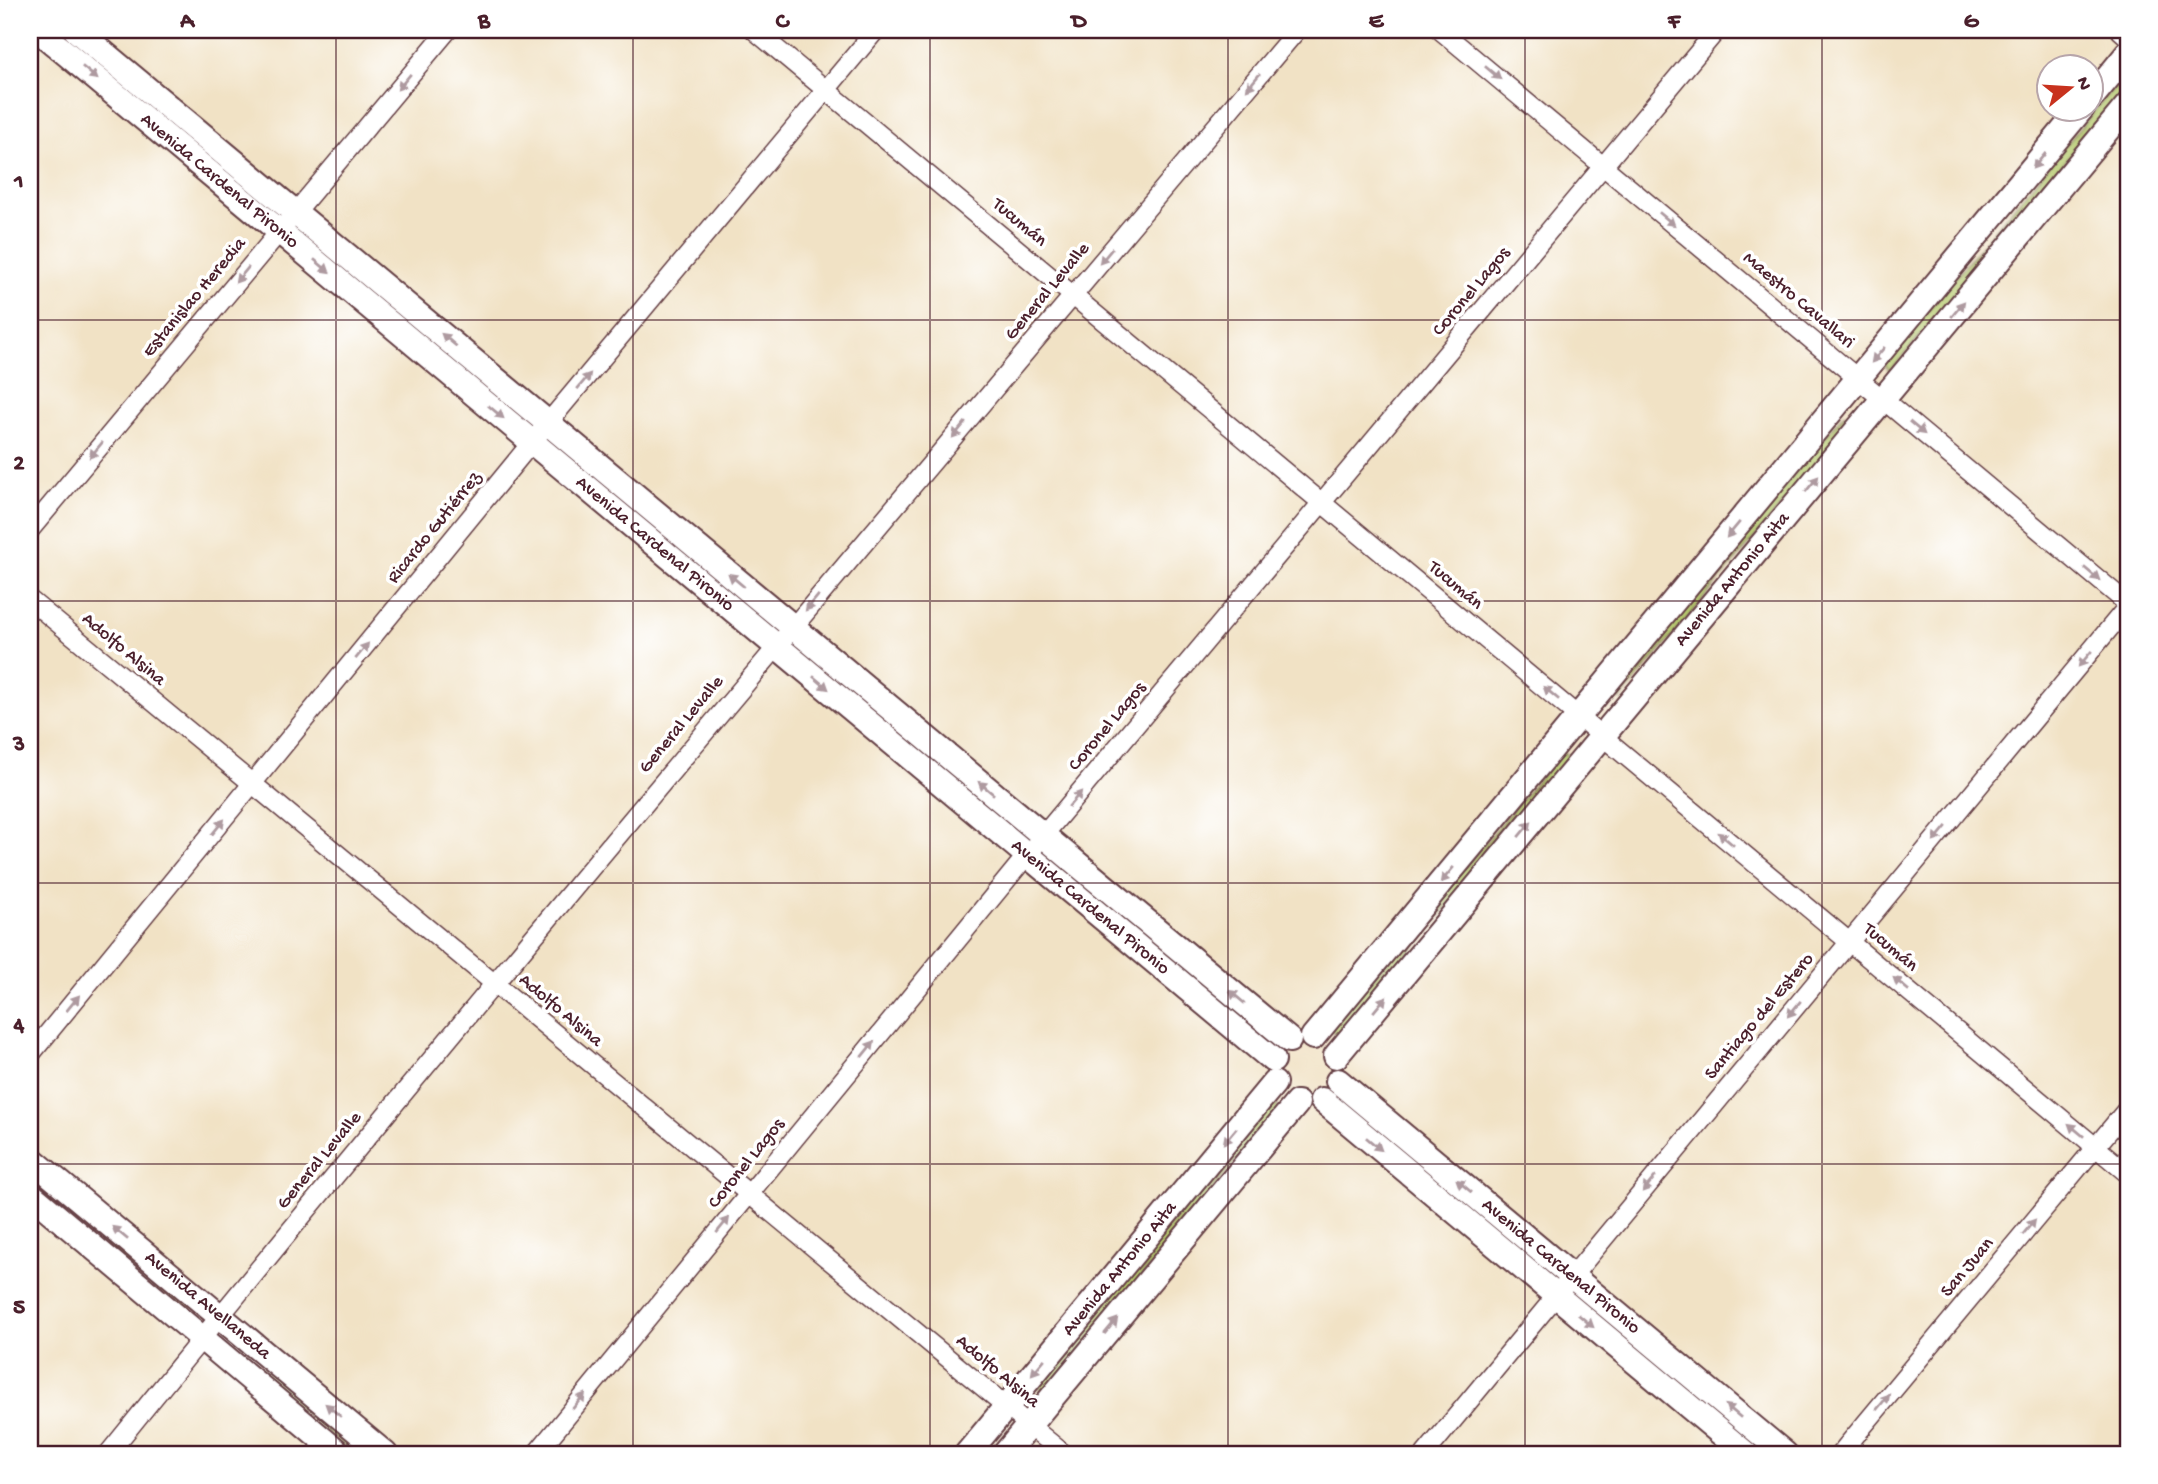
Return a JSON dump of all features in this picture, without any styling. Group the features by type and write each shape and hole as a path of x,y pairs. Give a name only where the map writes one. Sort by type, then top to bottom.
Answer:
{"main road":[{"name":"Avenida Cardenal Pironio","path":"38,30 1027,855 1273,1071"},
{"name":"Avenida Cardenal Pironio","path":"76,30 1044,836 1301,1039"},
{"path":"2106,79 2128,53"},
{"name":"Avenida Antonio Aita","path":"1336,1056 2128,105"},
{"name":"Avenida Antonio Aita","path":"1301,1039 1578,716 2070,122"},
{"path":"1301,1039 1325,1042 1336,1056 1339,1067 1338,1081 1331,1093 1322,1100 1307,1104 1297,1103 1282,1094 1273,1071 1279,1049 1301,1039"},
{"name":"Avenida Antonio Aita","path":"967,1454 1273,1071"},
{"name":"Avenida Cardenal Pironio","path":"1338,1081 1785,1454"},
{"name":"Avenida Cardenal Pironio","path":"1322,1100 1746,1454"},
{"name":"Avenida Antonio Aita","path":"1005,1454 1297,1103"},
{"name":"Avenida Avellaneda","path":"30,1158 385,1454"},
{"name":"Avenida Avellaneda","path":"30,1194 340,1454"}],"street":[{"name":"Estanislao Heredia","path":"30,530 278,230 448,30"},
{"name":"Tucumán","path":"754,30 2128,1174"},
{"name":"Ricardo Gutiérrez","path":"30,1055 533,442 876,30"},
{"name":"General Levalle","path":"108,1454 219,1316 776,645 1297,30"},
{"name":"Maestro Cavallari","path":"1440,30 2128,605"},
{"name":"Coronel Lagos","path":"536,1454 1027,855 1717,30"},
{"path":"2119,30 2128,37"},
{"name":"Adolfo Alsina","path":"30,600 1064,1454"},
{"name":"Santiago del Estero","path":"1425,1454 2128,605"},
{"name":"San Juan","path":"1840,1454 2128,1108"}],"green space":[{"path":"2115,86 2123,93 2106,113 2106,97"},
{"path":"2085,122 2099,122 1891,371 1883,364"},
{"path":"1844,414 1852,421 1620,699 1611,692"},
{"path":"1562,751 1571,758 1339,1036 1330,1029"},
{"path":"1271,1101 1279,1108 1046,1393 1038,1386"},
{"path":"30,1167 193,1307 191,1311 183,1311 30,1182"},
{"path":"251,1358 372,1454 353,1454 249,1367 248,1361"}]}
